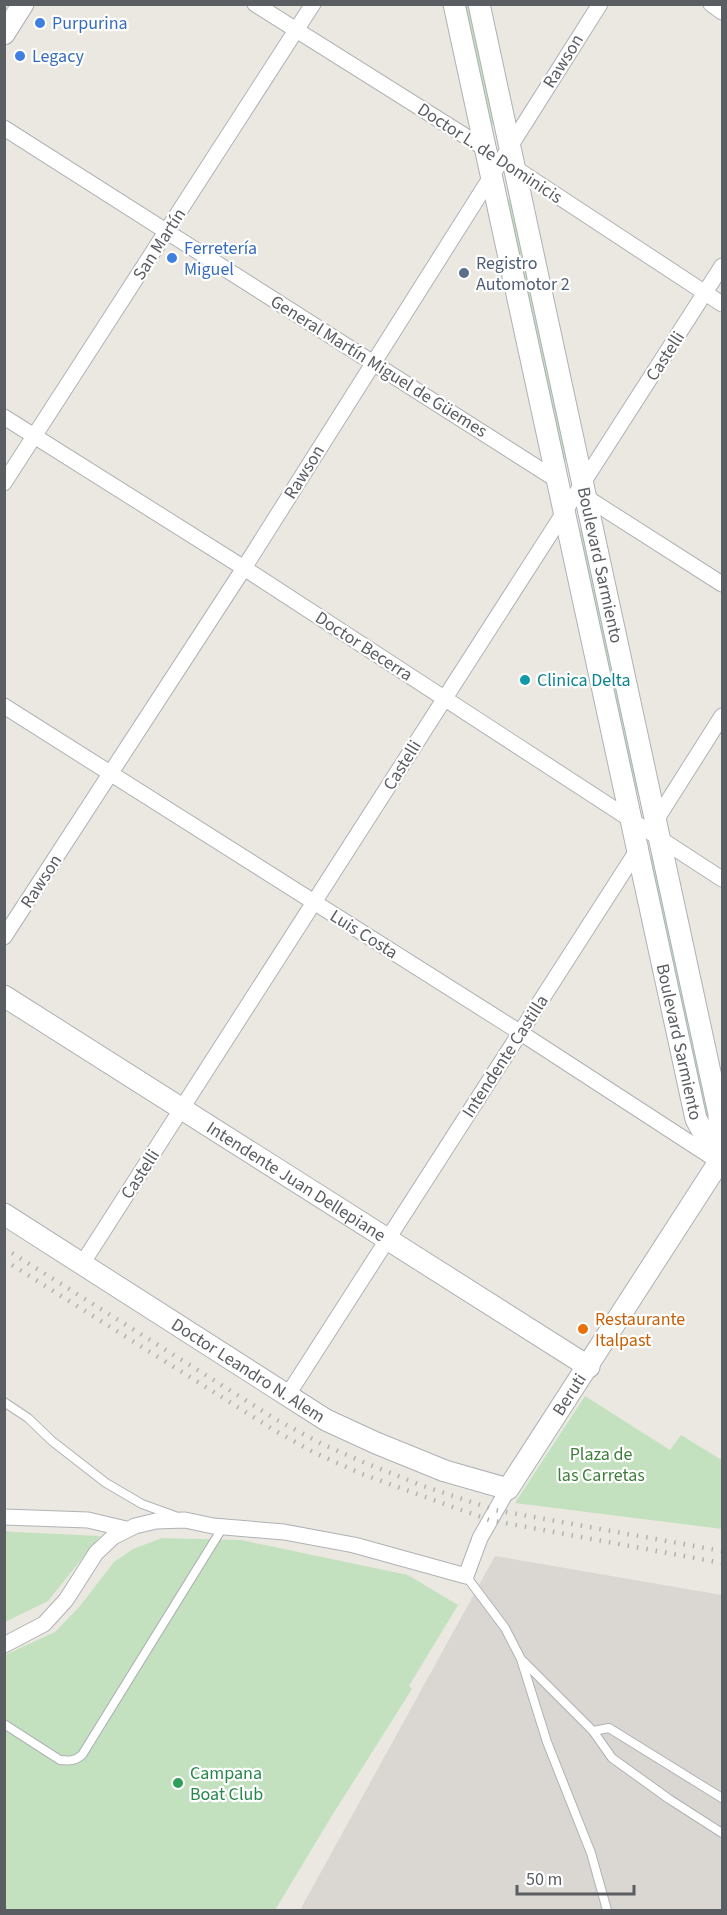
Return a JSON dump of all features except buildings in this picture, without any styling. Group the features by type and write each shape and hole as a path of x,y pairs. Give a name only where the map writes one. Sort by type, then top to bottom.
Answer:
{"main road":[{"path":"4,34 23,4"},
{"name":"Boulevard Sarmiento","path":"454,4 501,159 582,491 719,1114 722,1162"},
{"name":"Boulevard Sarmiento","path":"479,4 501,159 557,480 696,1119 722,1162"},
{"name":"Intendente Juan Dellepiane","path":"4,996 589,1367"},
{"name":"Beruti","path":"508,1489 722,1162"},
{"name":"Doctor Leandro N. Alem","path":"4,1214 326,1420 445,1471 508,1489"}],"street":[{"name":"Doctor L. de Dominicis","path":"255,4 501,159 723,304"},
{"name":"San Martín","path":"4,483 313,4"},
{"name":"Rawson","path":"4,937 244,568 600,4"},
{"path":"711,4 723,12"},
{"name":"General Martín Miguel de Güemes","path":"4,128 557,480 582,491 723,584"},
{"name":"Castelli","path":"82,1264 564,512 582,491 723,266"},
{"name":"Doctor Becerra","path":"4,417 244,568 631,819 655,830 723,879"},
{"name":"Luis Costa","path":"4,706 722,1162"},
{"name":"Intendente Castilla","path":"286,1396 638,850 655,830 723,716"},
{"name":"Beruti","path":"466,1576 480,1538 508,1489"},
{"path":"4,1517 88,1520 126,1529"},
{"path":"4,1645 44,1624 66,1600 96,1553 113,1537 126,1529 156,1521 185,1520 223,1527 284,1532 354,1545 466,1576"}],"lane":[{"path":"4,1402 28,1418 52,1441 106,1483 142,1504 185,1520"},
{"path":"4,1724 60,1760 69,1761 82,1755 223,1527"},
{"path":"466,1576 505,1628 521,1659 547,1743 591,1853 608,1911"},
{"path":"521,1659 593,1731 612,1758 669,1799 723,1833"},
{"path":"593,1731 609,1728 723,1798"}],"shaded area":[{"path":"495,1556 722,1595 722,1910 300,1910"}],"green space":[{"path":"463,5 471,5 495,123 493,125 490,124"},
{"path":"512,200 569,459 566,461 563,460 506,201"},
{"path":"583,529 640,789 637,791 634,790 577,530"},
{"path":"654,856 711,1116 708,1117 705,1117 649,857"},
{"name":"Plaza de las Carretas","path":"585,1396 670,1450 681,1435 720,1459 722,1456 722,1529 515,1503"},
{"path":"5,1531 100,1536 48,1601 5,1622"},
{"name":"Campana Boat Club","path":"162,1538 241,1540 408,1575 458,1605 409,1686 412,1689 275,1910 5,1910 5,1655 55,1632 80,1606 114,1562 133,1549"}],"railway":[{"path":"4,1248 277,1420 322,1444 363,1462 423,1486 495,1510 722,1551"},
{"path":"4,1260 274,1430 313,1452 362,1474 489,1520 722,1563"}],"place":[{"name":"Purpurina","path":"40,23"},
{"name":"Legacy","path":"20,56"},
{"name":"Ferretería Miguel","path":"172,258"},
{"name":"Registro Automotor 2","path":"464,273"},
{"name":"Clinica Delta","path":"525,680"},
{"name":"Restaurante Italpast","path":"583,1329"},
{"name":"Campana Boat Club","path":"178,1783"}]}
